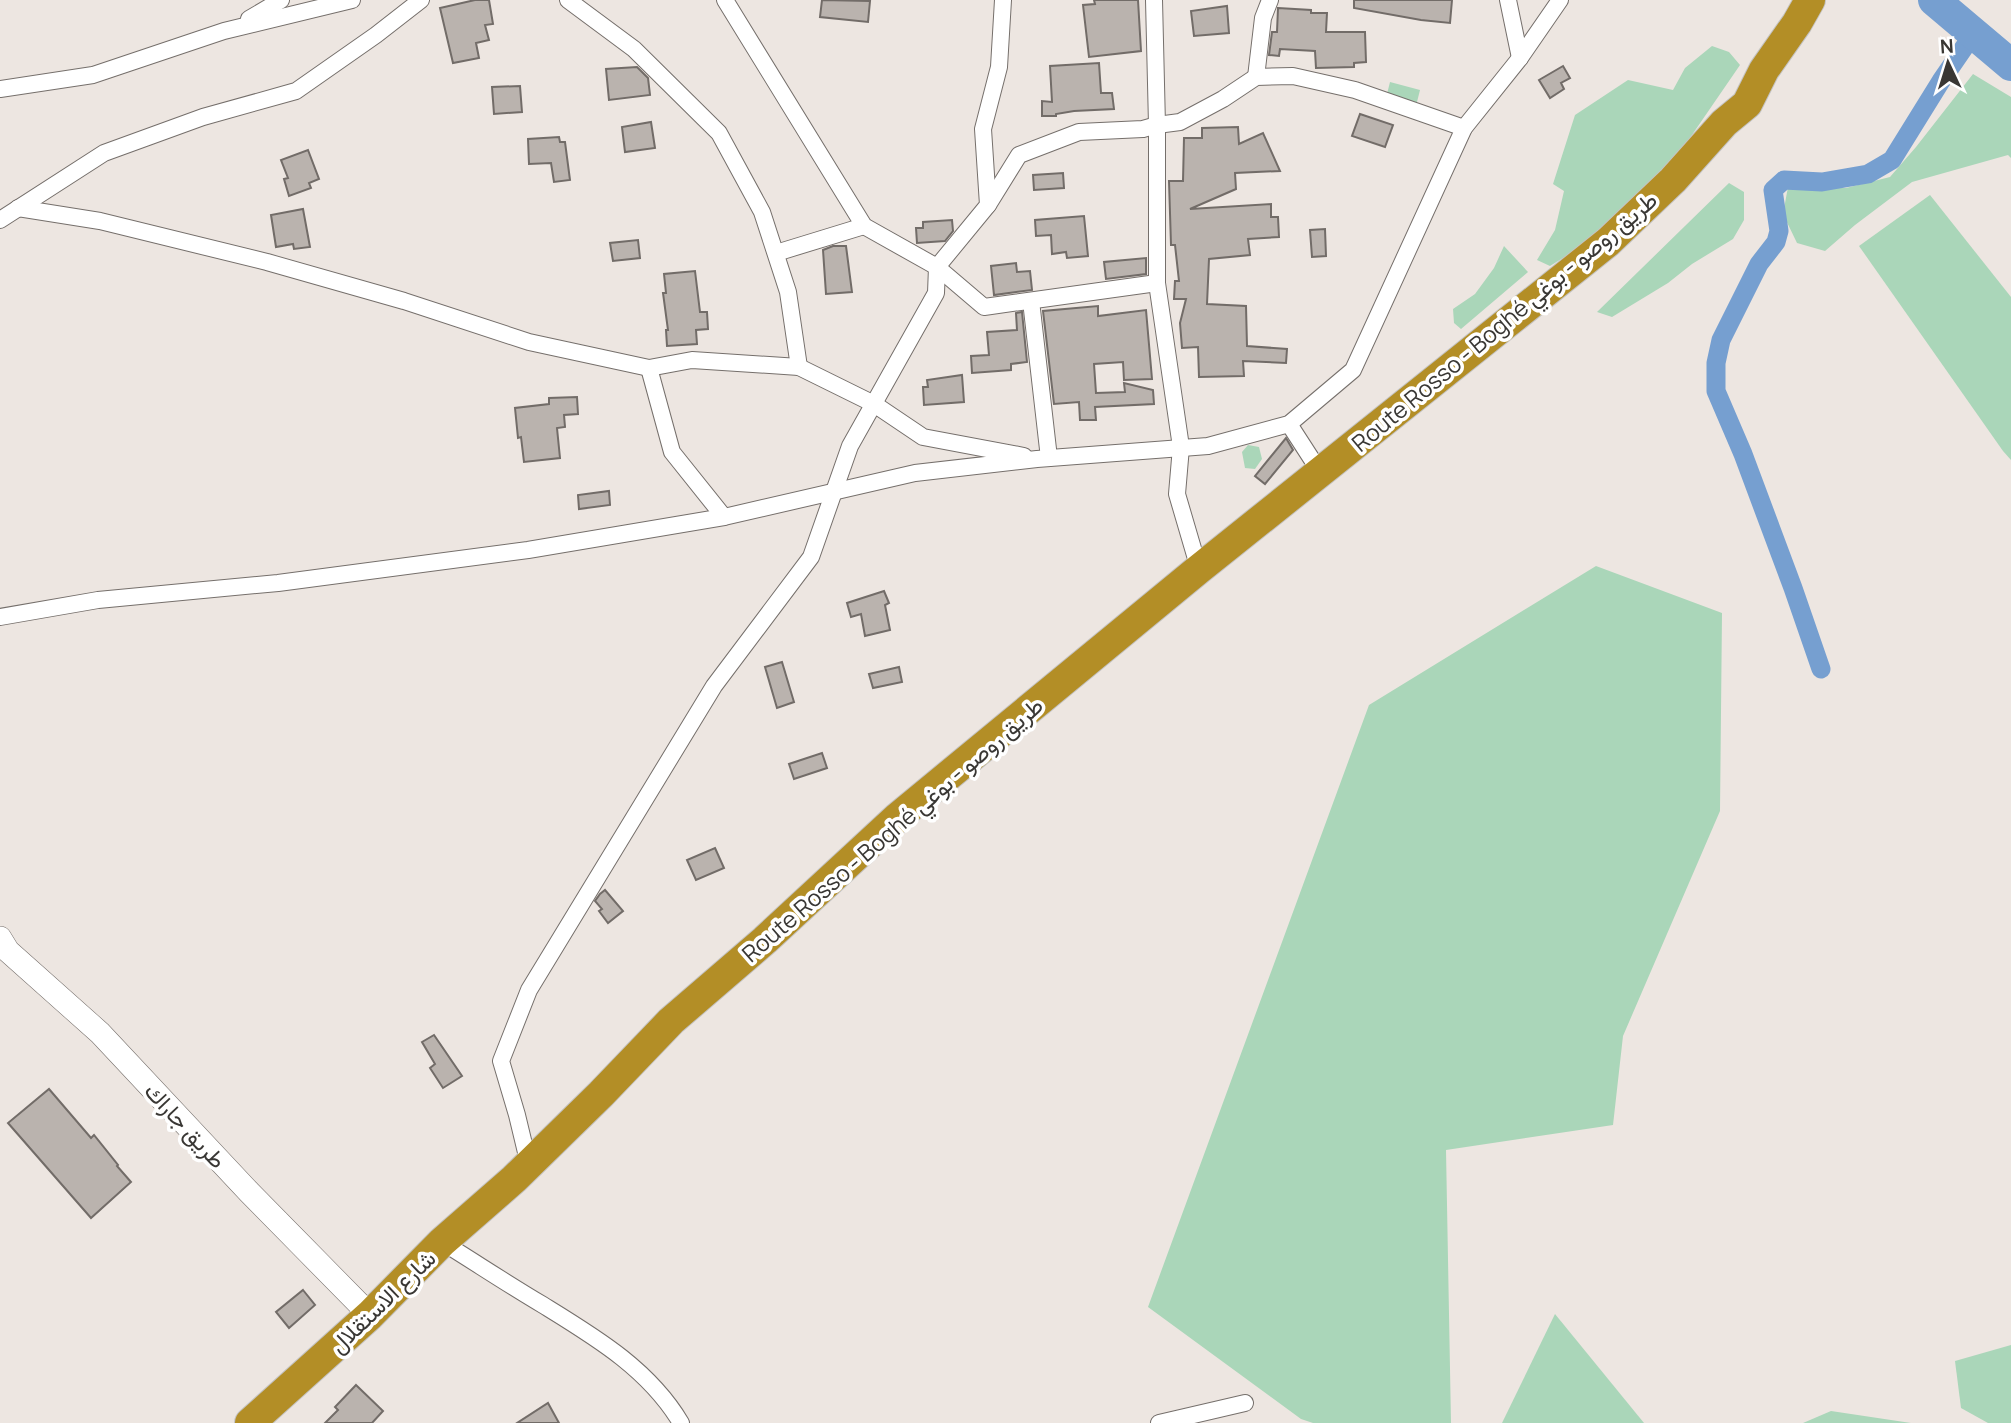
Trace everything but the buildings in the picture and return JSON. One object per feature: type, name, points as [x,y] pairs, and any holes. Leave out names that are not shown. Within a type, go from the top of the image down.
[{"type":"highway","name":"Route Rosso - Boghé طريق روصو - بوغي","points":[[521,1172],[671,1021],[765,940],[898,817],[1199,569],[1608,242],[1664,189],[1724,123],[1747,104],[1764,70],[1803,11]]},
{"type":"highway","name":"شارع الاستقلال","points":[[250,1423],[370,1315],[442,1242],[521,1172]]},
{"type":"street","points":[[231,29],[281,0]]},
{"type":"street","points":[[0,89],[93,75],[231,29],[352,0]]},
{"type":"street","points":[[0,220],[104,153],[203,117],[296,91],[421,0]]},
{"type":"street","points":[[568,0],[634,49],[719,133],[762,212],[776,253],[788,292],[799,368]]},
{"type":"street","points":[[725,0],[864,226],[937,267],[984,306],[1157,283]]},
{"type":"street","points":[[988,205],[983,129],[999,67],[1003,0]]},
{"type":"street","points":[[1154,0],[1157,283],[1181,447],[1177,494],[1199,569]]},
{"type":"street","points":[[1256,77],[1263,18],[1270,0]]},
{"type":"street","points":[[1508,0],[1520,58]]},
{"type":"street","points":[[0,617],[98,600],[278,583],[528,550],[724,517],[915,473],[1043,458],[1208,446],[1289,424],[1353,370],[1464,128],[1520,58],[1560,0]]},
{"type":"street","points":[[521,1172],[517,1115],[501,1061],[529,990],[714,686],[811,557],[850,446],[936,293],[937,267],[988,205],[1019,155],[1080,132],[1143,129],[1180,122],[1223,99],[1256,77],[1293,76],[1355,90],[1464,128]]},
{"type":"street","points":[[18,208],[100,221],[267,262],[404,301],[529,342],[649,368],[692,360],[799,368],[874,404],[923,437],[1043,458]]},
{"type":"street","points":[[776,253],[864,226]]},
{"type":"street","points":[[1031,301],[1043,458]]},
{"type":"street","points":[[649,368],[672,452],[724,517]]},
{"type":"street","points":[[1289,424],[1320,472]]},
{"type":"street","name":"طريق جاراك","points":[[3,948],[100,1033],[248,1191],[370,1315]]},
{"type":"street","points":[[442,1242],[609,1347],[655,1387],[681,1423]]},
{"type":"street","points":[[1159,1423],[1245,1403]]},
{"type":"green space","points":[[1712,46],[1729,52],[1740,65],[1683,148],[1608,230],[1550,266],[1537,260],[1555,230],[1564,191],[1553,184],[1575,115],[1628,80],[1673,90],[1685,68]]},
{"type":"green space","points":[[1973,74],[2011,97],[2011,158],[2008,155],[1912,182],[1825,251],[1797,243],[1783,214],[1788,187],[1846,188],[1890,177]]},
{"type":"green space","points":[[1390,82],[1420,90],[1416,106],[1386,98]]},
{"type":"green space","points":[[1729,183],[1744,192],[1744,220],[1733,239],[1612,317],[1597,312]]},
{"type":"green space","points":[[1930,195],[2011,297],[2011,460],[1859,246]]},
{"type":"green space","points":[[1504,246],[1528,272],[1461,329],[1454,323],[1453,309],[1475,294],[1494,268]]},
{"type":"green space","points":[[1248,445],[1259,447],[1262,459],[1255,469],[1245,468],[1242,452]]},
{"type":"green space","points":[[1596,566],[1722,613],[1720,811],[1623,1036],[1613,1125],[1446,1150],[1451,1423],[1313,1423],[1301,1419],[1148,1307],[1369,705]]},
{"type":"green space","points":[[1555,1314],[1644,1423],[1502,1423]]},
{"type":"green space","points":[[2011,1345],[2011,1423],[1988,1423],[1961,1408],[1955,1361]]},
{"type":"green space","points":[[1831,1411],[1911,1423],[1803,1423]]},
{"type":"waterway","points":[[1934,0],[2011,65]]},
{"type":"waterway","points":[[1821,669],[1743,454],[1716,391],[1716,363],[1721,340],[1759,264],[1776,242],[1779,231],[1773,190],[1784,180],[1822,182],[1868,174],[1892,160],[1974,33]]}]
